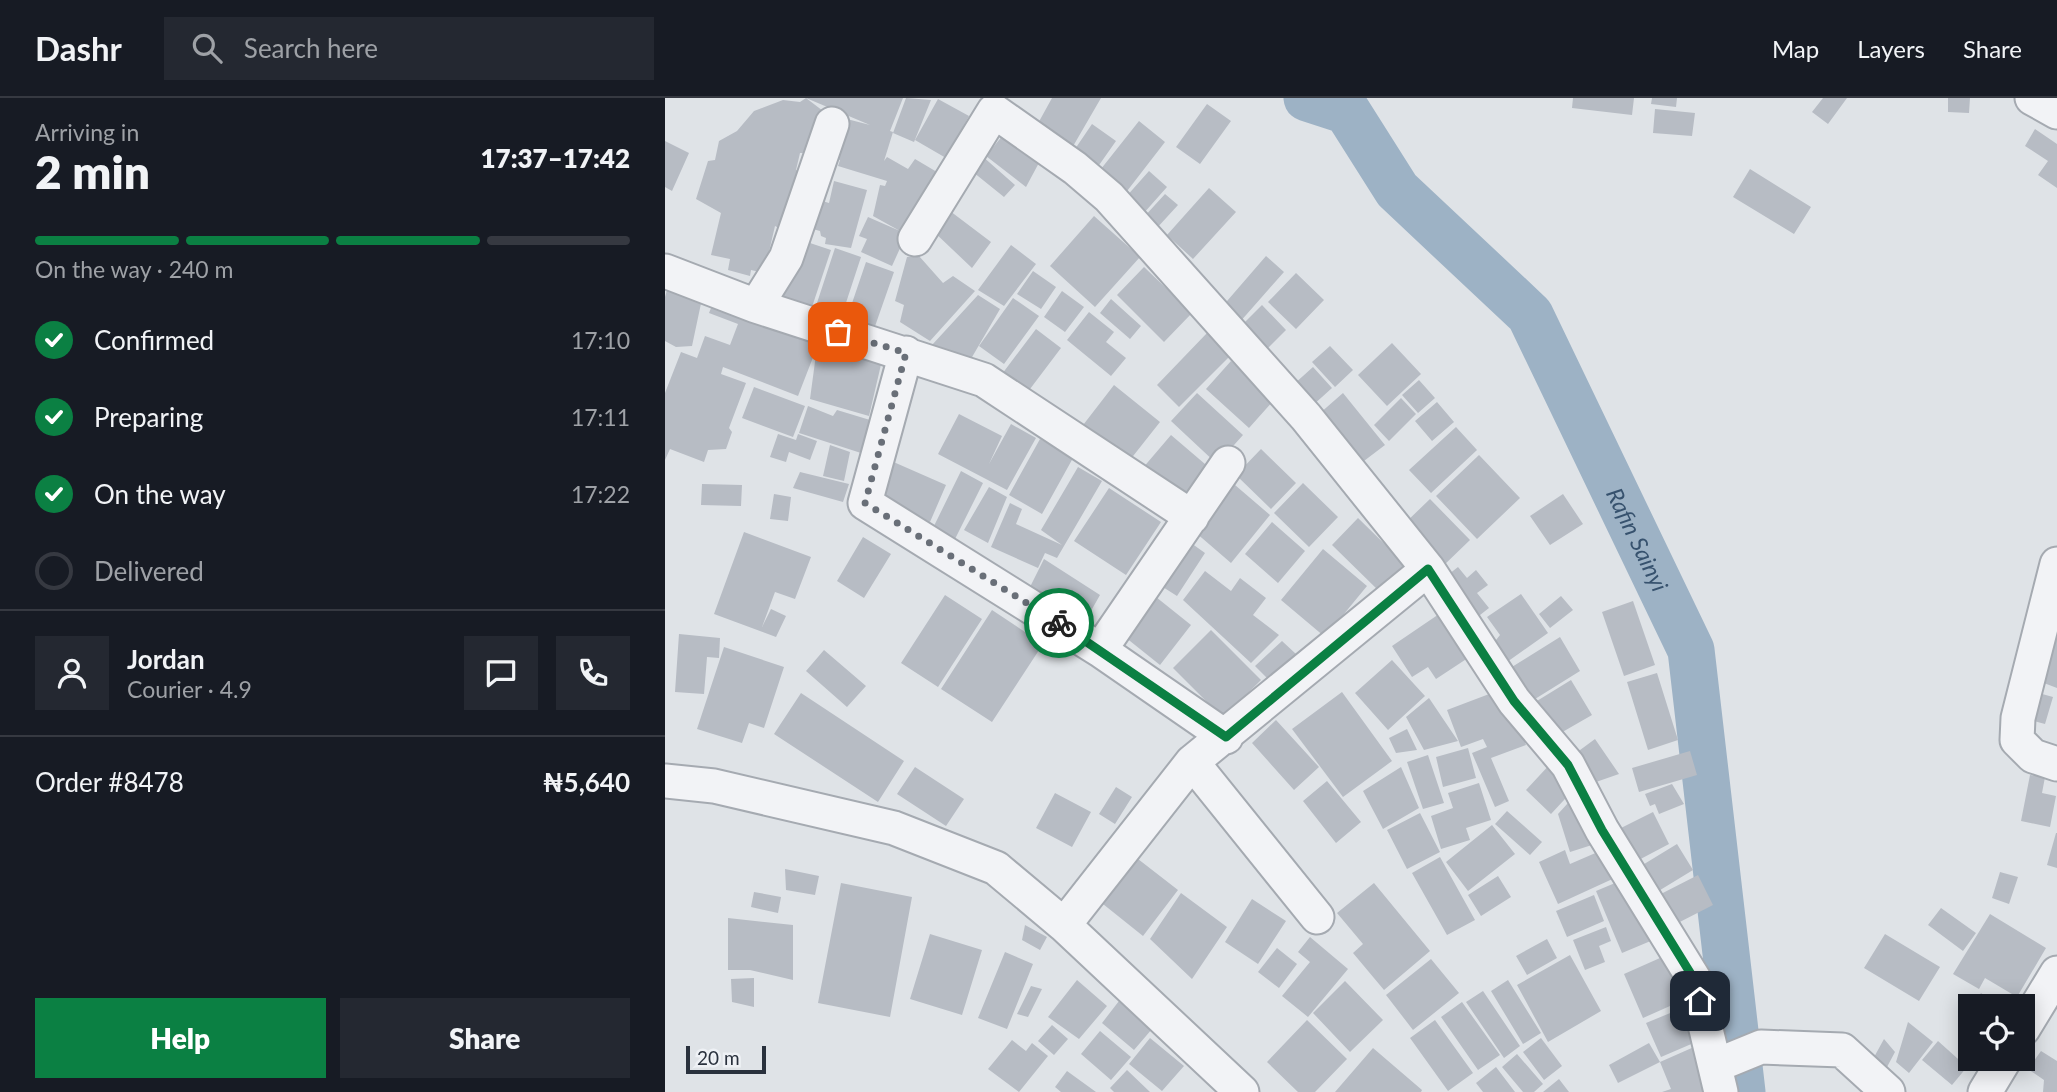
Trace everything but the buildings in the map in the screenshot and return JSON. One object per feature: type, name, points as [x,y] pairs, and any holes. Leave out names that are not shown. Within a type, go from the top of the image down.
[{"type":"street","points":[[2032,98],[2057,111]]},
{"type":"street","points":[[915,239],[994,111],[1075,168],[1109,197],[1306,417],[1428,569],[1514,701],[1568,765],[1602,830],[1694,979],[1719,1078],[1761,1047],[1842,1050],[1888,1092]]},
{"type":"street","points":[[756,306],[786,258],[832,124]]},
{"type":"street","points":[[665,271],[756,306],[984,380],[1192,517]]},
{"type":"street","points":[[906,353],[865,503],[1101,650],[1226,737]]},
{"type":"street","points":[[1101,650],[1228,463]]},
{"type":"street","points":[[2057,564],[2051,614],[2018,718],[2017,740],[2033,756],[2057,764]]},
{"type":"street","points":[[1064,925],[1192,762],[1226,737],[1428,569]]},
{"type":"street","points":[[1192,762],[1317,917]]},
{"type":"street","points":[[665,781],[714,786],[894,828],[996,868],[1064,925],[1242,1092]]},
{"type":"street","points":[[2035,1009],[2057,973]]},
{"type":"street","points":[[1985,1092],[1998,1071]]},
{"type":"waterway","name":"Rafin Sainyi","points":[[1307,98],[1347,111],[1397,190],[1530,315],[1691,650],[1742,1092]]},
{"type":"way so far","points":[[838,332],[906,353],[865,503],[1059,623]]},
{"type":"route","points":[[1059,623],[1226,737],[1428,569],[1514,701],[1568,765],[1602,830],[1633,875],[1669,941],[1694,979],[1700,1001]]}]
